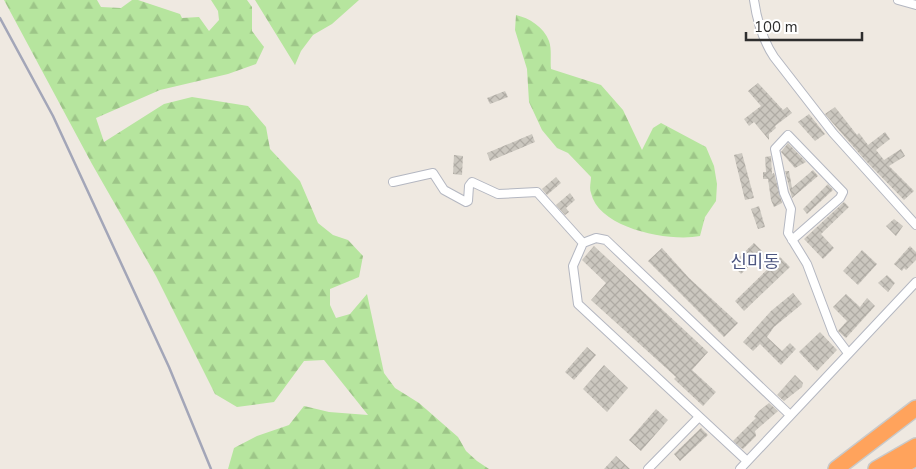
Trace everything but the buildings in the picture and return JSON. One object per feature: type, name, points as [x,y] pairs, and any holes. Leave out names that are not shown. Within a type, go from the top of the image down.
[{"type":"highway","points":[[836,469],[916,408]]},
{"type":"highway","points":[[876,469],[916,446]]},
{"type":"highway","points":[[897,469],[916,458]]},
{"type":"street","points":[[754,0],[757,22],[765,44],[774,57],[833,134],[916,225]]},
{"type":"street","points":[[898,0],[916,5]]},
{"type":"street","points":[[792,240],[840,198],[843,192],[788,134],[778,142],[775,149],[784,193],[790,209],[788,229],[792,240],[807,264],[832,333],[848,353]]},
{"type":"street","points":[[393,182],[432,173],[444,190],[466,202],[468,200],[469,186],[472,182],[498,194],[537,192],[583,243]]},
{"type":"street","points":[[747,461],[578,304],[575,295],[573,266],[583,243],[596,238],[606,240],[789,414]]},
{"type":"street","points":[[740,469],[789,414],[916,282]]},
{"type":"street","points":[[648,469],[699,417]]},
{"type":"green space","points":[[4,0],[97,0],[101,7],[121,8],[132,0],[138,0],[180,14],[182,18],[199,17],[209,31],[219,20],[218,11],[211,0],[247,0],[252,7],[252,31],[264,47],[256,64],[228,74],[160,90],[96,118],[104,142],[164,104],[192,97],[248,106],[266,127],[270,149],[300,181],[318,223],[333,235],[348,240],[363,256],[359,277],[330,289],[330,305],[336,318],[350,314],[367,294],[384,373],[395,388],[419,403],[458,437],[466,451],[489,469],[228,469],[234,448],[257,436],[289,425],[304,406],[329,412],[368,415],[324,360],[304,361],[274,402],[237,407],[215,394],[156,276],[92,164]]},
{"type":"green space","points":[[255,0],[359,0],[332,24],[313,35],[301,51],[295,65]]},
{"type":"green space","points":[[516,15],[526,18],[544,31],[549,41],[551,69],[601,85],[623,110],[642,150],[653,128],[661,123],[706,147],[714,166],[717,184],[716,201],[705,217],[700,236],[671,237],[637,230],[607,216],[597,205],[590,191],[591,177],[568,153],[557,148],[542,130],[529,102],[527,69],[515,30]]},
{"type":"railway","points":[[0,18],[53,116],[169,367],[211,469]]},
{"type":"district","name":"신미동","points":[[755,262]]}]
